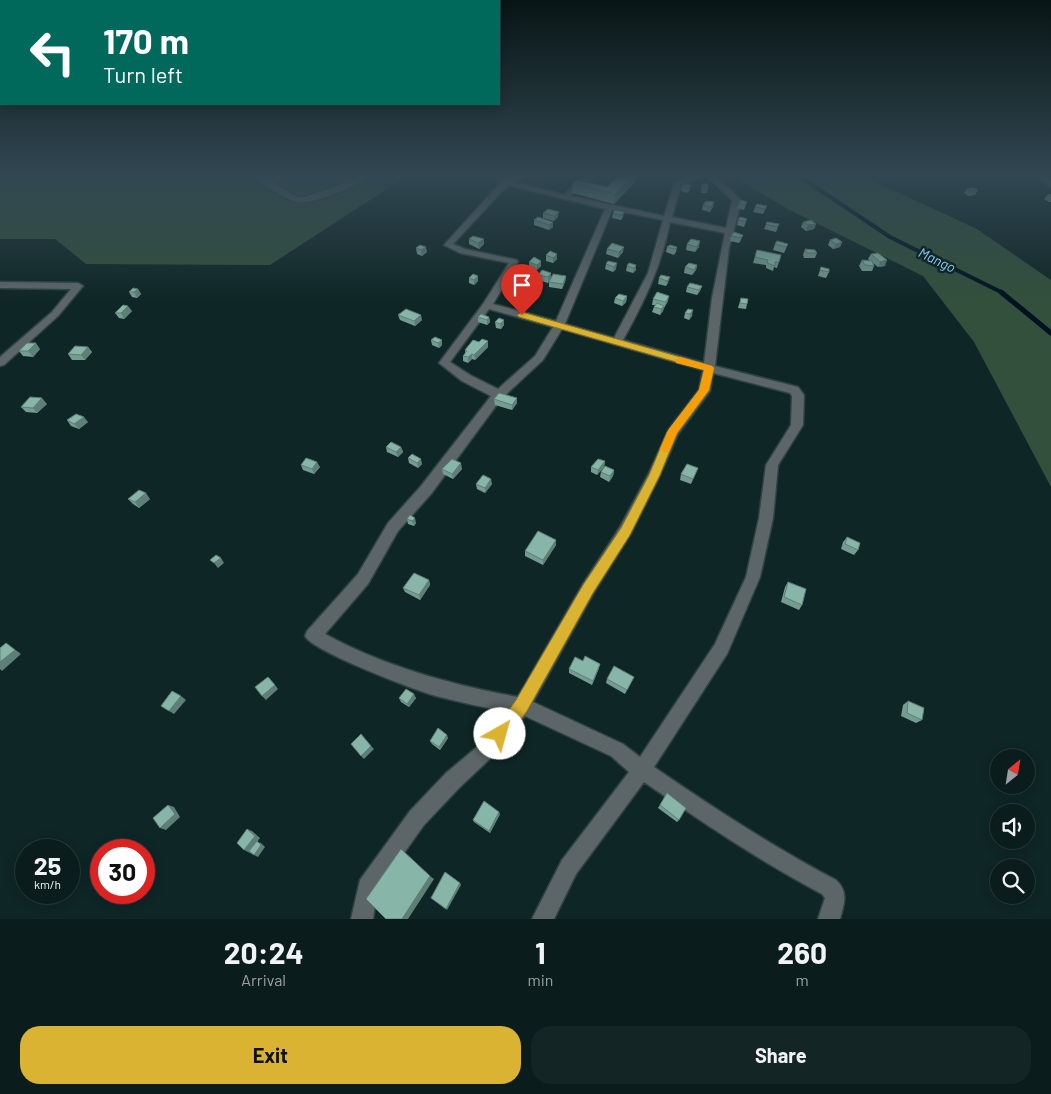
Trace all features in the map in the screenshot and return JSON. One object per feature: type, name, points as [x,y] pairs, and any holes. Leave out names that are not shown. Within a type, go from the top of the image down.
[{"type":"street","points":[[472,217],[448,245],[463,251],[514,262],[487,305],[444,365],[494,391],[497,396]]},
{"type":"street","points":[[605,217],[596,235],[559,326],[539,358],[497,396],[426,490],[393,527],[363,579],[313,636],[338,650],[434,687],[494,702],[522,706],[617,750],[642,770],[721,824],[789,866],[829,887],[834,892],[835,898],[829,919]]},
{"type":"street","points":[[660,217],[729,231]]},
{"type":"street","points":[[362,919],[367,887],[417,818],[453,780],[489,748],[522,706],[588,589],[626,531],[673,432],[704,390],[709,368],[717,298],[732,217]]},
{"type":"street","points":[[616,343],[650,279],[663,238],[666,218]]},
{"type":"street","points":[[0,284],[78,286],[55,314],[0,363]]},
{"type":"street","points":[[487,305],[616,343],[794,390],[798,395],[797,424],[772,465],[766,518],[753,577],[722,649],[642,770],[569,867],[543,919]]},
{"type":"green space","points":[[0,217],[344,217],[270,265],[86,264],[55,239],[0,239]]},
{"type":"green space","points":[[804,217],[951,217],[977,229],[1051,280],[1051,487],[974,342],[923,276]]},
{"type":"building","points":[[538,217],[553,222],[550,225],[534,220]]},
{"type":"building","points":[[740,217],[747,219],[745,221],[738,220]]},
{"type":"building","points":[[811,220],[816,224],[808,225],[803,222]]},
{"type":"building","points":[[767,222],[779,224],[777,227],[766,224]]},
{"type":"building","points":[[734,232],[743,235],[741,238],[731,236]]},
{"type":"building","points":[[473,236],[484,239],[478,243],[469,239]]},
{"type":"building","points":[[836,238],[842,242],[836,244],[830,240]]},
{"type":"building","points":[[691,239],[700,241],[697,247],[687,244]]},
{"type":"building","points":[[777,241],[788,244],[786,247],[775,244]]},
{"type":"building","points":[[612,243],[624,247],[619,252],[607,249]]},
{"type":"building","points":[[420,245],[426,247],[421,250],[416,248]]},
{"type":"building","points":[[670,245],[677,247],[675,249],[667,247]]},
{"type":"building","points":[[805,249],[815,250],[817,253],[807,253]]},
{"type":"building","points":[[757,250],[781,255],[779,262],[775,262],[775,266],[767,263],[768,260],[755,257]]},
{"type":"building","points":[[550,251],[557,254],[553,258],[546,255]]},
{"type":"building","points":[[878,253],[887,260],[880,262],[871,254]]},
{"type":"building","points":[[534,257],[541,261],[537,265],[529,262]]},
{"type":"building","points":[[862,260],[872,261],[874,266],[865,265]]},
{"type":"building","points":[[608,261],[617,263],[614,267],[606,264]]},
{"type":"building","points":[[629,263],[636,265],[634,268],[627,266]]},
{"type":"building","points":[[689,263],[697,265],[694,270],[685,267]]},
{"type":"building","points":[[821,267],[829,269],[829,272],[820,270]]},
{"type":"building","points":[[542,270],[551,273],[548,277],[538,275]]},
{"type":"building","points":[[473,274],[478,276],[474,280],[469,278]]},
{"type":"building","points":[[553,274],[566,276],[563,284],[549,282]]},
{"type":"building","points":[[661,275],[670,277],[667,281],[659,278]]},
{"type":"building","points":[[518,282],[524,284],[520,289],[513,287]]},
{"type":"building","points":[[690,283],[702,286],[699,290],[687,287]]},
{"type":"building","points":[[133,288],[138,289],[134,292],[129,292]]},
{"type":"building","points":[[657,292],[669,296],[666,302],[653,299]]},
{"type":"building","points":[[619,294],[627,296],[623,301],[615,298]]},
{"type":"building","points":[[741,298],[748,299],[747,304],[740,303]]},
{"type":"building","points":[[657,303],[664,306],[661,309],[654,307]]},
{"type":"building","points":[[123,305],[128,306],[121,313],[115,313]]},
{"type":"building","points":[[406,309],[421,315],[414,321],[398,315]]},
{"type":"building","points":[[688,309],[693,310],[690,314],[685,313]]},
{"type":"building","points":[[481,314],[489,317],[487,320],[478,317]]},
{"type":"building","points":[[499,318],[504,320],[500,324],[495,322]]},
{"type":"building","points":[[435,337],[442,340],[438,343],[431,340]]},
{"type":"building","points":[[482,339],[488,341],[474,355],[463,356],[473,340],[479,342]]},
{"type":"building","points":[[27,343],[36,343],[28,351],[19,351]]},
{"type":"building","points":[[75,346],[88,347],[81,355],[68,354]]},
{"type":"building","points":[[499,393],[517,398],[512,405],[494,399]]},
{"type":"building","points":[[30,397],[42,398],[33,408],[21,407]]},
{"type":"building","points":[[76,414],[84,417],[74,424],[67,420]]},
{"type":"building","points":[[391,442],[401,447],[396,452],[386,447]]},
{"type":"building","points":[[412,454],[421,459],[417,463],[408,458]]},
{"type":"building","points":[[306,458],[317,462],[312,469],[301,465]]},
{"type":"building","points":[[452,459],[461,463],[452,474],[442,469]]},
{"type":"building","points":[[598,459],[605,461],[598,470],[591,467]]},
{"type":"building","points":[[687,464],[698,468],[693,479],[681,474]]},
{"type":"building","points":[[605,466],[614,470],[610,476],[601,472]]},
{"type":"building","points":[[483,475],[491,479],[485,488],[476,484]]},
{"type":"building","points":[[139,490],[146,493],[135,502],[128,499]]},
{"type":"building","points":[[410,515],[415,518],[412,521],[407,519]]},
{"type":"building","points":[[538,531],[556,540],[543,560],[525,551]]},
{"type":"building","points":[[847,537],[860,543],[858,550],[845,544]]},
{"type":"building","points":[[216,555],[221,558],[214,563],[210,560]]},
{"type":"building","points":[[414,573],[429,580],[419,595],[403,588]]},
{"type":"building","points":[[788,582],[806,589],[802,605],[784,597]]},
{"type":"building","points":[[6,643],[15,650],[0,662],[0,648]]},
{"type":"building","points":[[585,656],[600,664],[593,681],[569,669],[575,657],[583,661]]},
{"type":"building","points":[[614,666],[634,677],[627,690],[607,679]]},
{"type":"building","points":[[268,677],[275,685],[262,696],[255,687]]},
{"type":"building","points":[[406,689],[414,694],[407,704],[399,698]]},
{"type":"building","points":[[172,691],[181,696],[169,711],[161,706]]},
{"type":"building","points":[[908,701],[924,708],[922,720],[907,713]]},
{"type":"building","points":[[438,728],[447,735],[439,747],[430,741]]},
{"type":"building","points":[[361,734],[371,746],[361,756],[351,744]]},
{"type":"building","points":[[667,793],[686,808],[679,820],[660,805]]},
{"type":"building","points":[[484,801],[499,812],[489,831],[473,820]]},
{"type":"building","points":[[168,805],[175,814],[160,828],[153,818]]},
{"type":"building","points":[[247,829],[255,836],[244,850],[237,843]]},
{"type":"building","points":[[257,841],[261,845],[254,855],[249,851]]},
{"type":"building","points":[[401,849],[430,876],[402,919],[386,919],[366,899]]},
{"type":"building","points":[[445,872],[460,883],[446,909],[431,898]]},
{"type":"waterway","name":"Mango","points":[[860,217],[890,237],[1001,292]]},
{"type":"waterway","name":"Mango","points":[[1001,292],[1051,333]]},
{"type":"slow traffic","points":[[665,449],[673,432],[704,390],[709,368],[680,360]]},
{"type":"route","points":[[500,734],[522,706],[588,589],[626,531],[673,432],[704,390],[709,368],[522,315]]}]
